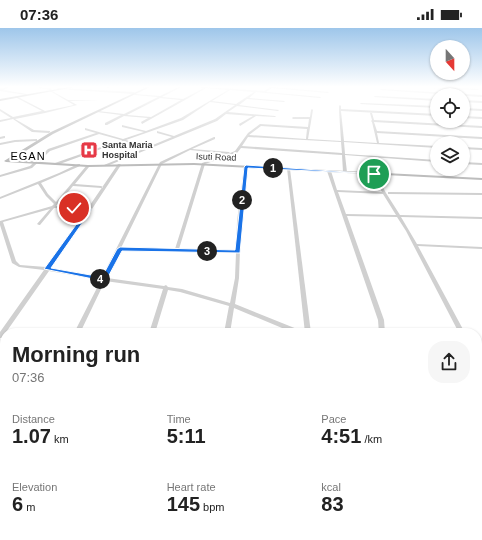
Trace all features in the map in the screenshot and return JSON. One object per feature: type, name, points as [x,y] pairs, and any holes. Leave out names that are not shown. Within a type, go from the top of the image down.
[{"type":"street","points":[[0,110],[33,130],[49,132]]},
{"type":"street","points":[[41,110],[45,112]]},
{"type":"street","points":[[0,121],[54,110]]},
{"type":"street","points":[[6,160],[49,132],[99,110]]},
{"type":"street","points":[[6,160],[47,136],[102,110]]},
{"type":"street","points":[[106,124],[135,110]]},
{"type":"street","points":[[142,123],[166,110]]},
{"type":"street","points":[[56,164],[182,119],[198,110]]},
{"type":"street","points":[[106,165],[216,120],[230,110]]},
{"type":"street","points":[[307,139],[312,110]]},
{"type":"street","points":[[345,172],[340,110],[430,116]]},
{"type":"street","points":[[98,112],[151,118]]},
{"type":"street","points":[[226,113],[275,117]]},
{"type":"street","points":[[371,113],[378,144]]},
{"type":"street","points":[[240,125],[255,116]]},
{"type":"street","points":[[470,117],[482,118]]},
{"type":"street","points":[[293,118],[310,118]]},
{"type":"street","points":[[372,121],[482,127]]},
{"type":"street","points":[[424,125],[430,134]]},
{"type":"street","points":[[123,126],[146,132]]},
{"type":"street","points":[[177,250],[202,165],[207,161],[232,154],[241,148],[248,136],[260,126],[308,128]]},
{"type":"street","points":[[86,129],[147,147]]},
{"type":"street","points":[[158,132],[174,137]]},
{"type":"street","points":[[376,132],[482,138]]},
{"type":"street","points":[[0,176],[27,169],[36,163],[49,150],[98,133]]},
{"type":"street","points":[[248,136],[430,147]]},
{"type":"street","points":[[0,138],[4,137]]},
{"type":"street","points":[[79,328],[103,279],[120,249],[161,163],[214,138]]},
{"type":"street","points":[[0,144],[15,141],[36,140]]},
{"type":"street","points":[[241,148],[430,161]]},
{"type":"street","points":[[470,148],[482,149]]},
{"type":"street","points":[[191,150],[232,154]]},
{"type":"street","name":"Isuti Road","points":[[6,160],[88,166],[161,163],[482,179]]},
{"type":"street","points":[[470,163],[482,164]]},
{"type":"street","points":[[0,198],[25,186],[39,183],[80,165]]},
{"type":"street","points":[[6,328],[90,209],[119,165]]},
{"type":"street","points":[[39,224],[53,205],[73,185],[88,166]]},
{"type":"street","points":[[228,328],[237,278],[246,167]]},
{"type":"street","points":[[288,169],[307,328]]},
{"type":"street","points":[[329,171],[381,320],[382,328]]},
{"type":"street","points":[[374,174],[415,244],[459,328]]},
{"type":"street","points":[[39,183],[53,205]]},
{"type":"street","points":[[73,185],[101,187]]},
{"type":"street","points":[[337,191],[482,194]]},
{"type":"street","points":[[90,209],[53,205],[0,222],[16,264],[26,268],[47,269],[103,279],[166,287],[231,305],[288,328]]},
{"type":"street","points":[[345,215],[482,218]]},
{"type":"street","points":[[415,244],[480,248],[482,254]]},
{"type":"street","points":[[120,249],[238,252]]},
{"type":"street","points":[[154,328],[166,287]]},
{"type":"place","name":"Santa Maria Hospital","points":[[89,150]]},
{"type":"district","name":"EGAN","points":[[28,156]]},
{"type":"route","points":[[74,208],[90,209],[47,269],[103,279],[120,249],[238,252],[246,167],[374,174]]}]
